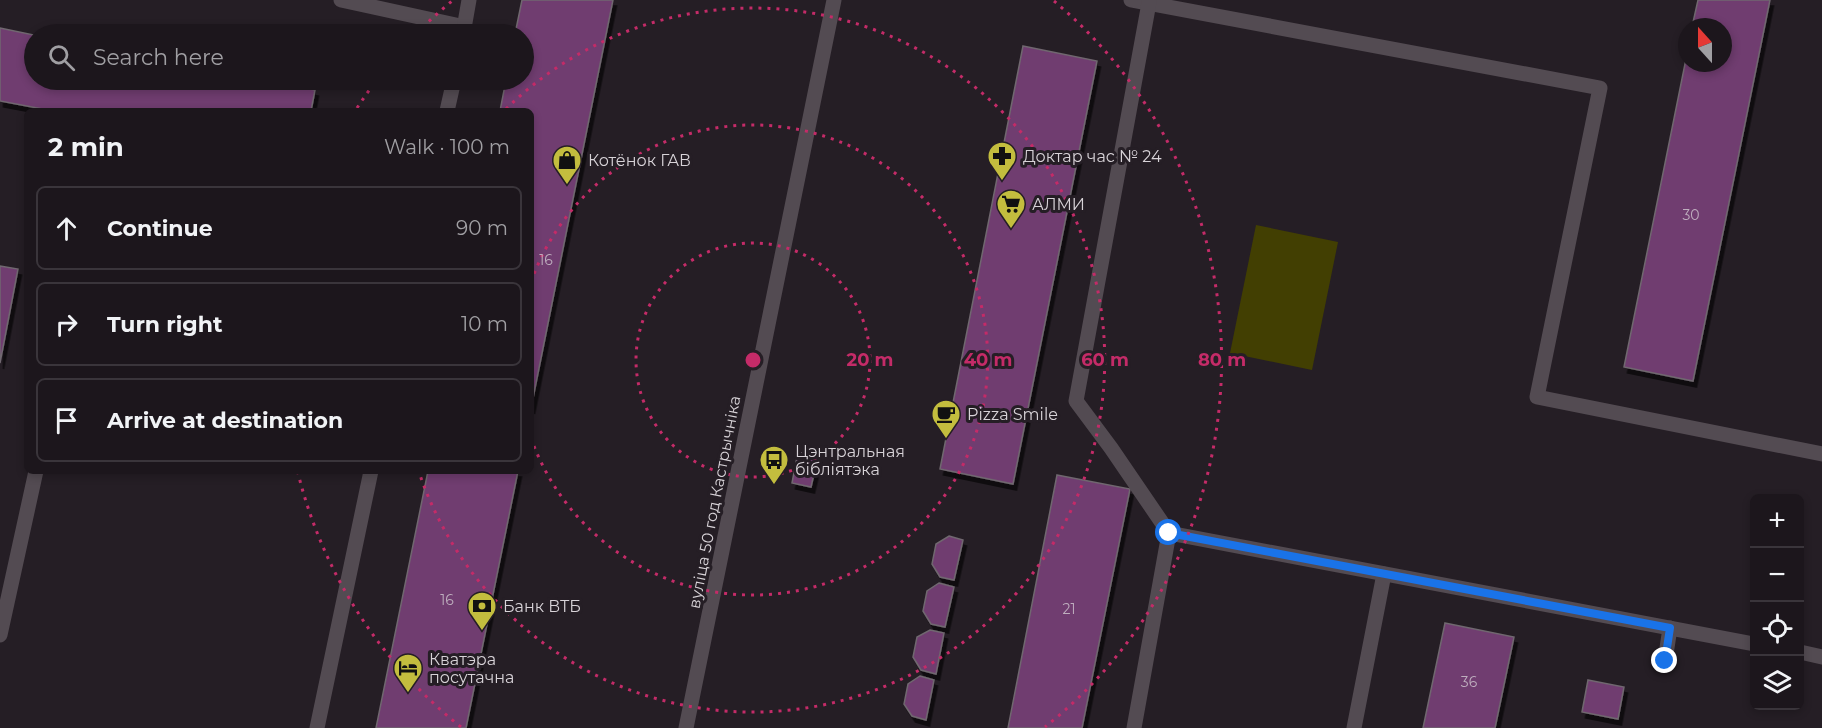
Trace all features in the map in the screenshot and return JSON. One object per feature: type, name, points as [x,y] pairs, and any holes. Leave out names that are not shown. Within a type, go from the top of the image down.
[{"type":"street","points":[[341,0],[436,24]]},
{"type":"street","points":[[465,24],[469,0]]},
{"type":"street","name":"вуліца 50 год Кастрычніка","points":[[686,728],[834,0]]},
{"type":"street","points":[[1131,0],[1600,88],[1537,397],[1822,454]]},
{"type":"street","points":[[1134,728],[1169,533],[1076,401],[1149,3]]},
{"type":"street","points":[[448,108],[452,90]]},
{"type":"street","points":[[0,635],[35,474]]},
{"type":"street","points":[[317,728],[370,474]]},
{"type":"street","points":[[1169,533],[1750,643]]},
{"type":"street","points":[[1354,728],[1384,574]]},
{"type":"street","points":[[1665,661],[1670,628]]},
{"type":"street","points":[[1804,653],[1822,657]]},
{"type":"shaded area","points":[[1256,225],[1338,242],[1312,370],[1230,353]]},
{"type":"building","points":[[522,0],[613,0],[534,393],[534,108],[501,108],[504,90],[534,90],[534,24],[517,24]]},
{"type":"building","points":[[1698,0],[1770,0],[1693,381],[1624,367],[1683,72],[1732,72],[1732,18],[1694,18]]},
{"type":"building","points":[[0,28],[24,33],[24,90],[315,90],[312,108],[37,108],[0,101]]},
{"type":"building","points":[[1023,46],[1097,61],[1013,484],[940,469]]},
{"type":"building","points":[[0,266],[18,269],[0,363]]},
{"type":"building","points":[[798,452],[818,457],[811,487],[792,483]]},
{"type":"building","points":[[427,474],[517,474],[466,728],[376,728]]},
{"type":"building","points":[[1057,475],[1130,489],[1082,728],[1008,728]]},
{"type":"building","points":[[949,536],[963,540],[954,580],[940,577],[932,564],[936,544]]},
{"type":"building","points":[[939,583],[954,587],[945,627],[931,624],[923,611],[927,591]]},
{"type":"building","points":[[1445,623],[1514,637],[1495,728],[1423,728]]},
{"type":"building","points":[[930,630],[944,633],[936,674],[921,670],[913,657],[917,637]]},
{"type":"building","points":[[920,676],[934,680],[926,720],[912,716],[904,704],[908,684]]},
{"type":"building","points":[[1588,680],[1624,687],[1618,719],[1582,712]]},
{"type":"place","name":"Доктар час № 24","points":[[1002,182]]},
{"type":"place","name":"Котёнок ГАВ","points":[[567,186]]},
{"type":"place","name":"АЛМИ","points":[[1011,230]]},
{"type":"place","name":"Pizza Smile","points":[[946,440]]},
{"type":"place","name":"Цэнтральная бібліятэка","points":[[774,486]]},
{"type":"place","name":"Банк ВТБ","points":[[482,632]]},
{"type":"place","name":"Кватэра посутачна","points":[[408,694]]},
{"type":"route","points":[[1169,533],[1670,628],[1665,661]]}]
